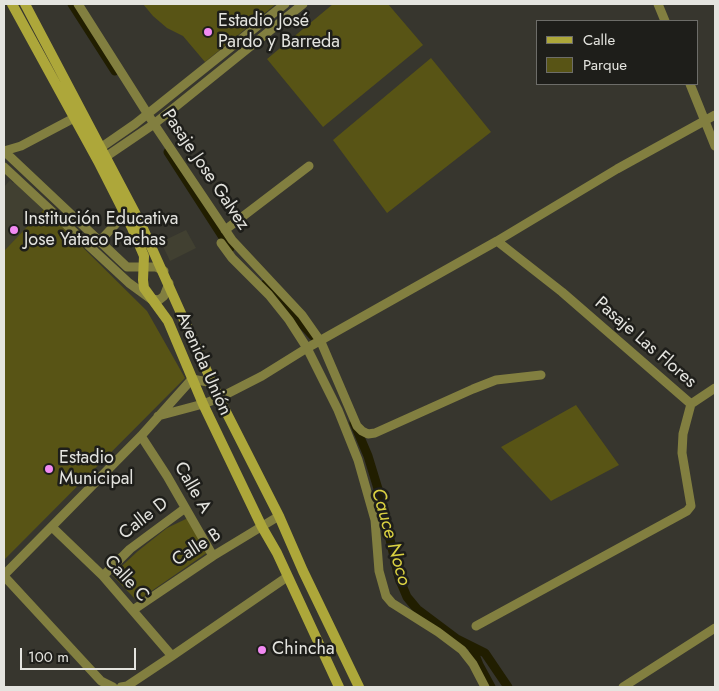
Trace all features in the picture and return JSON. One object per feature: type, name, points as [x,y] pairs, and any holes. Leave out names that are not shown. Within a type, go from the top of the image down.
[{"type":"main road","name":"Avenida Unión","points":[[12,4],[74,118],[100,155],[144,256],[144,288],[168,322],[203,404],[262,527],[277,553],[339,687]]},
{"type":"main road","name":"Avenida Unión","points":[[25,4],[100,155],[164,271],[219,398],[279,516],[302,571],[359,687]]},
{"type":"street","name":"Pasaje Jose Galvez","points":[[78,4],[224,230],[302,315],[320,342],[357,426],[362,431],[368,434],[375,433],[496,380],[541,376]]},
{"type":"street","points":[[100,155],[148,113],[285,4]]},
{"type":"street","points":[[100,155],[154,124],[303,4]]},
{"type":"street","points":[[658,4],[665,20]]},
{"type":"street","points":[[247,36],[254,45]]},
{"type":"street","points":[[690,85],[715,146]]},
{"type":"street","points":[[158,416],[219,398],[262,376],[497,241],[617,169],[715,115]]},
{"type":"street","points":[[4,151],[21,146],[74,118]]},
{"type":"street","points":[[21,146],[14,160],[5,170],[129,283],[151,299],[159,300],[164,296],[169,282]]},
{"type":"street","points":[[4,151],[127,267],[156,267],[164,271]]},
{"type":"street","points":[[224,230],[309,166]]},
{"type":"street","points":[[99,242],[125,214]]},
{"type":"street","name":"Pasaje Las Flores","points":[[476,626],[687,511],[691,506],[682,453],[683,434],[691,404],[562,292],[497,241]]},
{"type":"street","points":[[221,243],[232,258],[269,295],[308,348],[338,410],[358,460],[375,520],[379,571],[386,596],[392,603],[438,632],[462,650],[474,664],[485,687]]},
{"type":"street","points":[[113,687],[101,681],[4,575],[142,436],[192,379],[213,383]]},
{"type":"street","points":[[691,404],[715,388]]},
{"type":"street","name":"Calle A","points":[[142,436],[213,556]]},
{"type":"street","name":"Calle D","points":[[103,576],[130,549],[184,508]]},
{"type":"street","name":"Calle B","points":[[133,610],[213,556],[279,516]]},
{"type":"street","name":"Calle C","points":[[52,527],[103,576],[172,656]]},
{"type":"street","points":[[124,686],[172,656],[287,577]]},
{"type":"street","points":[[624,687],[715,628]]},
{"type":"shaded area","name":"Institución Educativa Jose Yataco Pachas","points":[[10,180],[13,183],[15,181],[44,209],[4,251],[4,187]]},
{"type":"shaded area","points":[[186,230],[196,248],[170,261],[161,242]]},
{"type":"green space","name":"Estadio José Pardo y Barreda","points":[[143,4],[276,4],[205,62],[183,36],[167,28]]},
{"type":"green space","points":[[333,4],[388,4],[423,45],[323,127],[267,59]]},
{"type":"green space","points":[[431,58],[491,132],[387,213],[333,140]]},
{"type":"green space","name":"Estadio Municipal","points":[[44,209],[147,311],[185,378],[4,560],[4,251]]},
{"type":"green space","points":[[576,405],[619,465],[551,501],[501,447]]},
{"type":"green space","points":[[188,518],[208,552],[137,601],[112,575],[167,528]]},
{"type":"waterway","name":"Cauce Noco","points":[[72,4],[115,71]]},
{"type":"waterway","name":"Cauce Noco","points":[[168,152],[230,248]]},
{"type":"waterway","name":"Cauce Noco","points":[[265,284],[313,336]]},
{"type":"waterway","name":"Cauce Noco","points":[[354,423],[368,456],[379,492],[399,578],[407,597],[417,609],[457,639],[485,653],[508,687]]},
{"type":"waterway","points":[[472,647],[491,687]]},
{"type":"place","name":"Estadio José Pardo y Barreda","points":[[208,32]]},
{"type":"place","name":"Institución Educativa Jose Yataco Pachas","points":[[14,230]]},
{"type":"place","name":"Estadio Municipal","points":[[49,469]]},
{"type":"place","name":"Chincha","points":[[262,650]]}]
